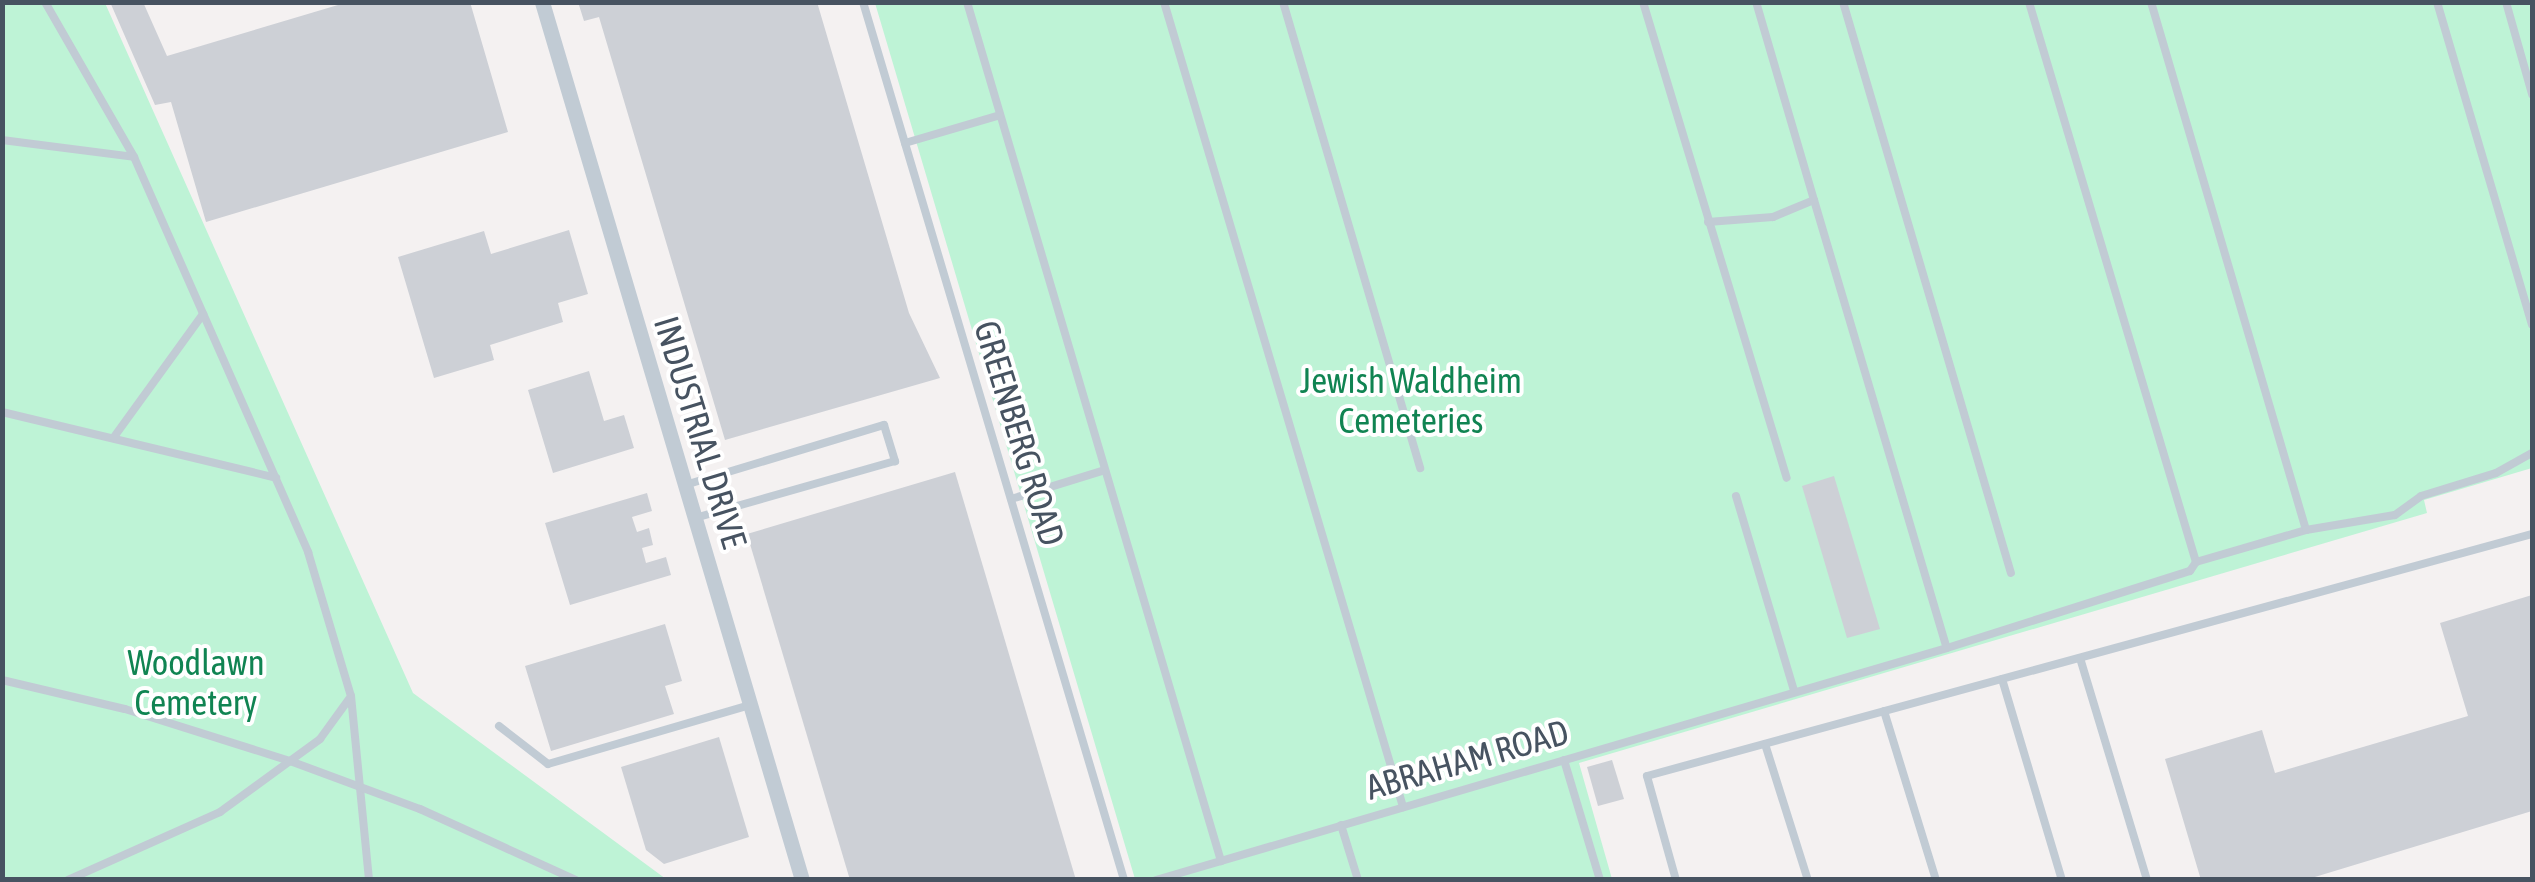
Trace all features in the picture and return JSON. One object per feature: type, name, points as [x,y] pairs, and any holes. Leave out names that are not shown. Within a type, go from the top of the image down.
[{"type":"street","name":"INDUSTRIAL DRIVE","points":[[542,2],[802,880]]},
{"type":"lane","points":[[44,2],[134,157],[327,602],[350,696],[369,880]]},
{"type":"lane","name":"GREENBERG ROAD","points":[[864,2],[1124,880]]},
{"type":"lane","points":[[967,2],[1220,860]]},
{"type":"lane","points":[[1164,2],[1403,807]]},
{"type":"lane","points":[[1283,2],[1420,468]]},
{"type":"lane","points":[[1643,2],[1787,478]]},
{"type":"lane","points":[[1756,2],[1814,200],[1822,209],[1947,648]]},
{"type":"lane","points":[[1843,2],[2012,573]]},
{"type":"lane","points":[[2030,2],[2196,562]]},
{"type":"lane","points":[[2151,2],[2306,530]]},
{"type":"lane","points":[[2438,2],[2532,324]]},
{"type":"lane","points":[[2506,2],[2532,94]]},
{"type":"lane","points":[[905,143],[1000,114]]},
{"type":"lane","points":[[2,140],[134,157]]},
{"type":"lane","points":[[1708,222],[1773,217],[1814,200]]},
{"type":"lane","points":[[114,436],[203,314]]},
{"type":"lane","points":[[2,412],[276,478]]},
{"type":"lane","points":[[685,484],[884,425],[895,461],[695,518]]},
{"type":"lane","name":"ABRAHAM ROAD","points":[[1156,880],[2174,579],[2196,562],[2306,530],[2395,515],[2420,496],[2496,473],[2532,453]]},
{"type":"lane","points":[[1010,499],[1105,470]]},
{"type":"lane","points":[[1736,496],[1794,690]]},
{"type":"lane","points":[[1676,880],[1647,776],[2532,534]]},
{"type":"lane","points":[[2080,658],[2147,880]]},
{"type":"lane","points":[[2002,679],[2062,880]]},
{"type":"lane","points":[[2,680],[125,710],[290,761],[576,880]]},
{"type":"lane","points":[[68,880],[201,824],[335,724],[350,696]]},
{"type":"lane","points":[[498,726],[548,764],[750,705]]},
{"type":"lane","points":[[1884,711],[1936,880]]},
{"type":"lane","points":[[1765,744],[1808,880]]},
{"type":"lane","points":[[1564,760],[1600,880]]},
{"type":"lane","points":[[1341,825],[1358,880]]},
{"type":"green space","name":"Woodlawn Cemetery","points":[[2,3],[105,3],[413,693],[666,879],[3,879]]},
{"type":"green space","name":"Jewish Waldheim Cemeteries","points":[[875,3],[2532,3],[2532,468],[2424,500],[2427,513],[1579,763],[1612,879],[1135,879]]},
{"type":"building","points":[[110,2],[143,2],[167,56],[348,2],[470,2],[508,132],[206,222],[171,102],[155,105]]},
{"type":"building","points":[[578,2],[817,2],[909,313],[940,378],[725,440],[599,17],[584,21]]},
{"type":"building","points":[[569,230],[588,294],[558,303],[563,322],[490,345],[494,360],[434,378],[398,257],[484,231],[491,254]]},
{"type":"building","points":[[589,371],[604,421],[624,415],[634,448],[553,473],[528,390]]},
{"type":"building","points":[[955,472],[1076,880],[850,880],[747,534]]},
{"type":"building","points":[[1834,476],[1880,629],[1847,638],[1802,486]]},
{"type":"building","points":[[647,493],[652,511],[632,517],[637,532],[649,528],[653,545],[642,548],[646,563],[666,557],[671,575],[570,605],[545,523]]},
{"type":"building","points":[[2532,595],[2532,811],[2305,880],[2201,880],[2165,759],[2262,730],[2275,773],[2468,716],[2440,623]]},
{"type":"building","points":[[665,624],[682,681],[665,686],[674,714],[551,751],[525,666]]},
{"type":"building","points":[[719,737],[749,837],[664,864],[646,850],[621,767]]},
{"type":"building","points":[[1612,760],[1624,799],[1598,806],[1587,767]]}]
